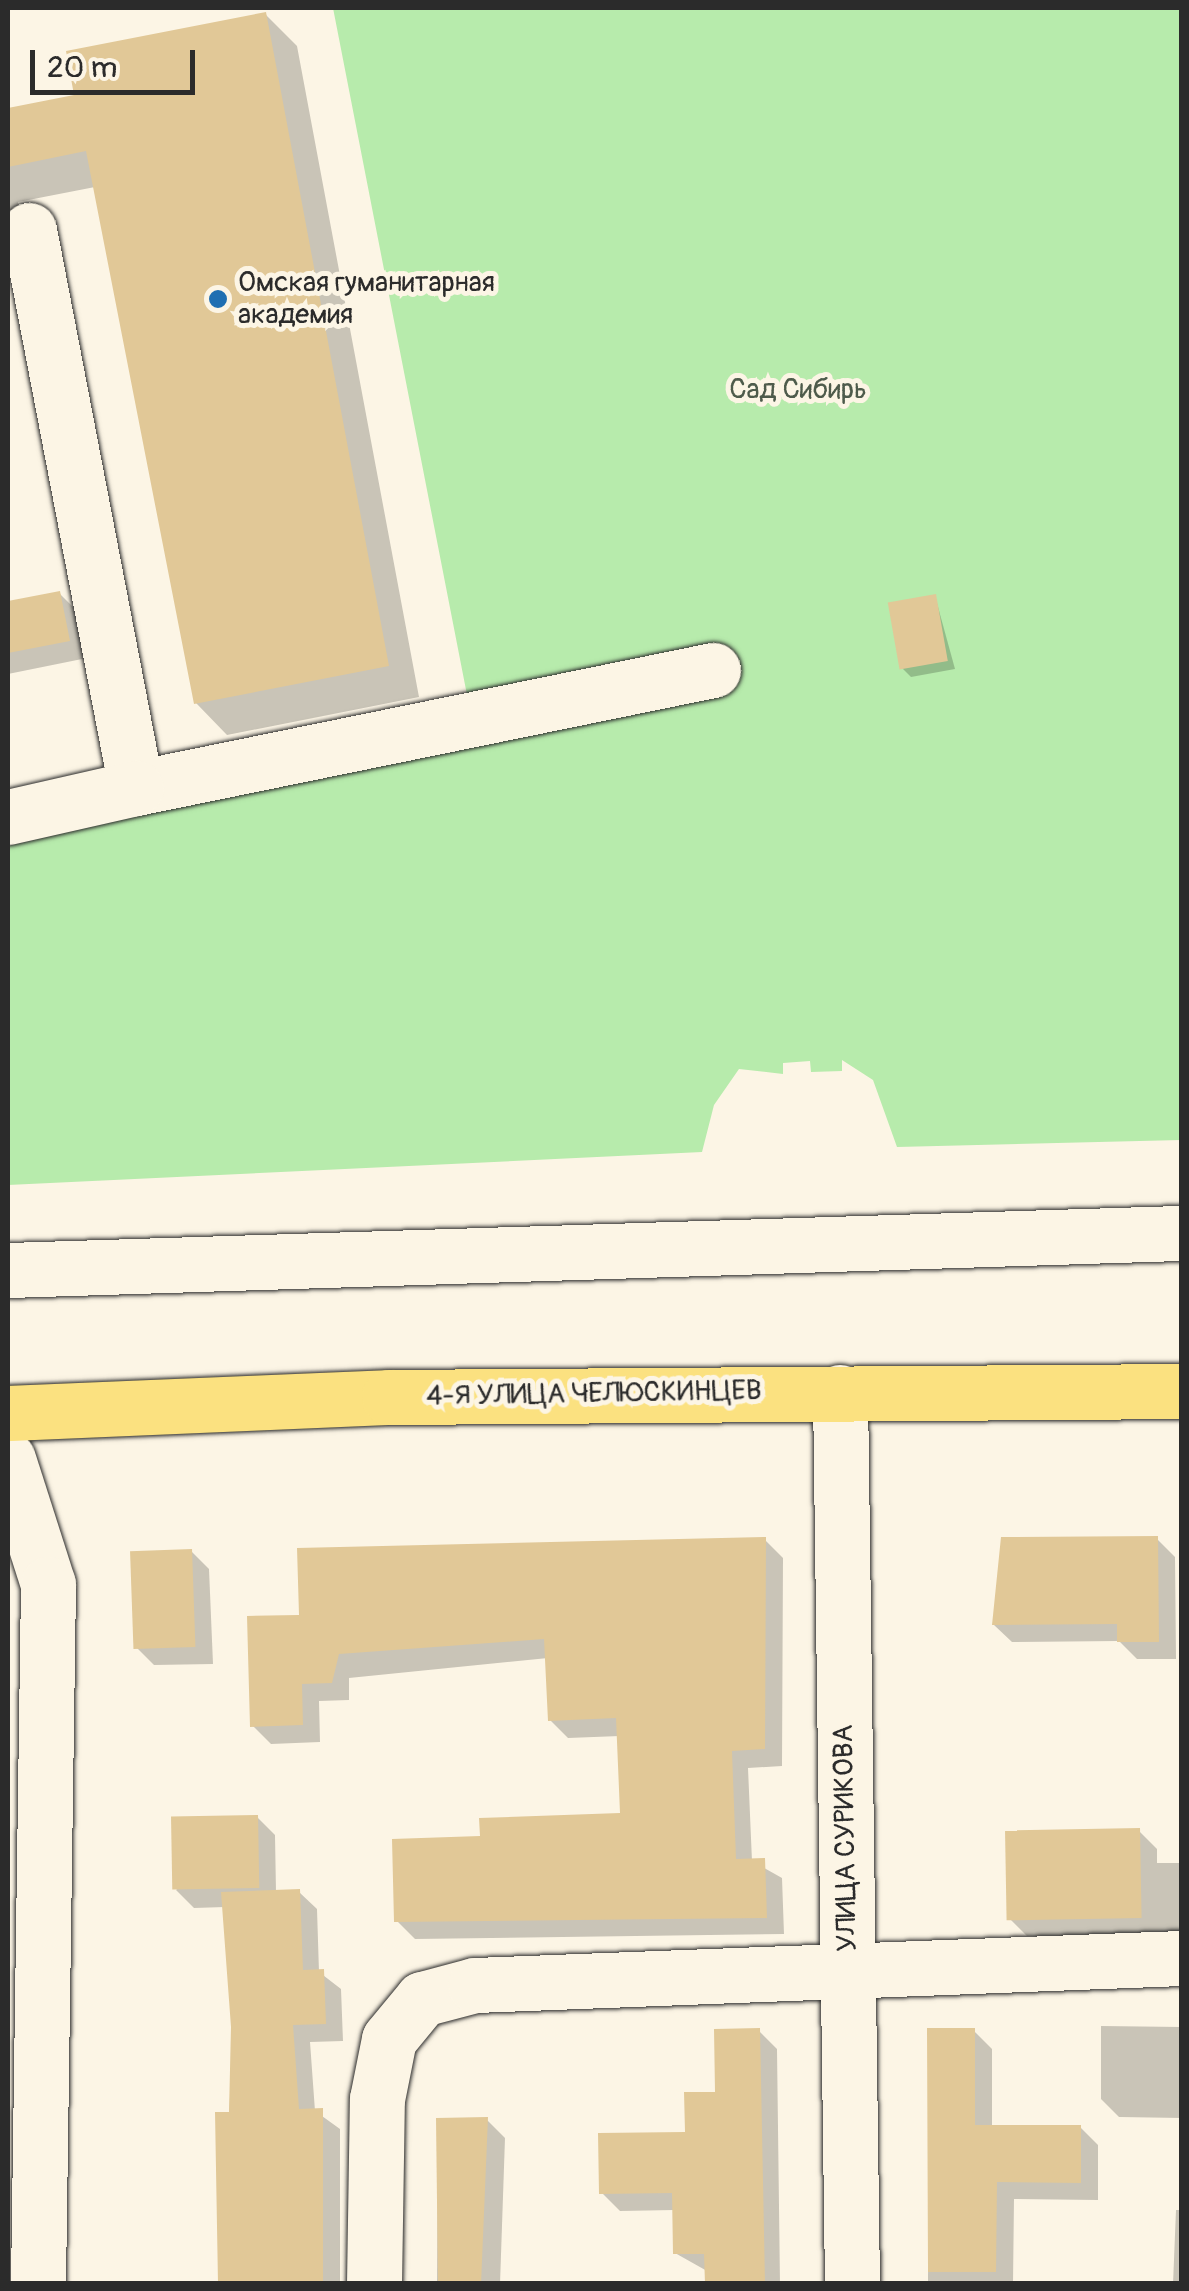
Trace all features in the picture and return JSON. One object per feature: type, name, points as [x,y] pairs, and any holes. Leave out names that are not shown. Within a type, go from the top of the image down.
[{"type":"main road","name":"4-Я УЛИЦА ЧЕЛЮСКИНЦЕВ","points":[[8,1414],[840,1392],[1182,1391]]},
{"type":"street","points":[[29,230],[136,788]]},
{"type":"street","points":[[8,817],[713,670]]},
{"type":"street","points":[[8,1270],[1182,1233]]},
{"type":"street","name":"УЛИЦА СУРИКОВА","points":[[840,1392],[852,2284]]},
{"type":"street","points":[[8,1459],[48,1584],[38,2284]]},
{"type":"street","points":[[374,2284],[377,2098],[389,2038],[422,1999],[475,1985],[1182,1958]]},
{"type":"green space","name":"Сад Сибирь","points":[[333,8],[1181,8],[1181,1140],[897,1147],[873,1080],[842,1060],[842,1071],[811,1072],[810,1061],[783,1063],[783,1074],[739,1069],[714,1105],[702,1152],[8,1185],[8,846],[475,736]]},
{"type":"building","name":"Омская гуманитарная академия","points":[[266,12],[389,666],[194,704],[86,151],[8,167],[8,108],[74,95],[66,51]]},
{"type":"building","points":[[60,591],[70,641],[8,653],[8,601]]},
{"type":"building","points":[[936,594],[948,661],[900,669],[888,603]]},
{"type":"building","points":[[1158,1536],[1159,1642],[1117,1642],[1117,1624],[992,1625],[1001,1537]]},
{"type":"building","points":[[766,1537],[765,1749],[732,1751],[736,1859],[765,1858],[767,1918],[394,1922],[392,1839],[480,1836],[479,1818],[620,1813],[616,1718],[548,1721],[544,1639],[339,1654],[332,1683],[302,1684],[303,1725],[250,1727],[247,1616],[299,1615],[297,1548]]},
{"type":"building","points":[[192,1549],[195,1647],[133,1649],[130,1551]]},
{"type":"building","points":[[258,1815],[259,1888],[172,1890],[171,1817]]},
{"type":"building","points":[[1140,1828],[1142,1918],[1007,1920],[1005,1830]]},
{"type":"building","points":[[300,1889],[303,1970],[324,1969],[326,2024],[293,2025],[299,2109],[323,2108],[323,2284],[218,2284],[215,2112],[229,2112],[231,2027],[221,1892]]},
{"type":"building","points":[[760,2028],[765,2284],[705,2284],[704,2254],[673,2254],[672,2193],[599,2194],[598,2133],[685,2132],[684,2092],[715,2092],[714,2029]]},
{"type":"building","points":[[927,2028],[975,2028],[975,2125],[1081,2125],[1081,2183],[997,2182],[996,2272],[928,2272]]},
{"type":"building","points":[[488,2117],[481,2284],[438,2284],[436,2118]]},
{"type":"place","name":"Омская гуманитарная академия","points":[[218,299]]}]
